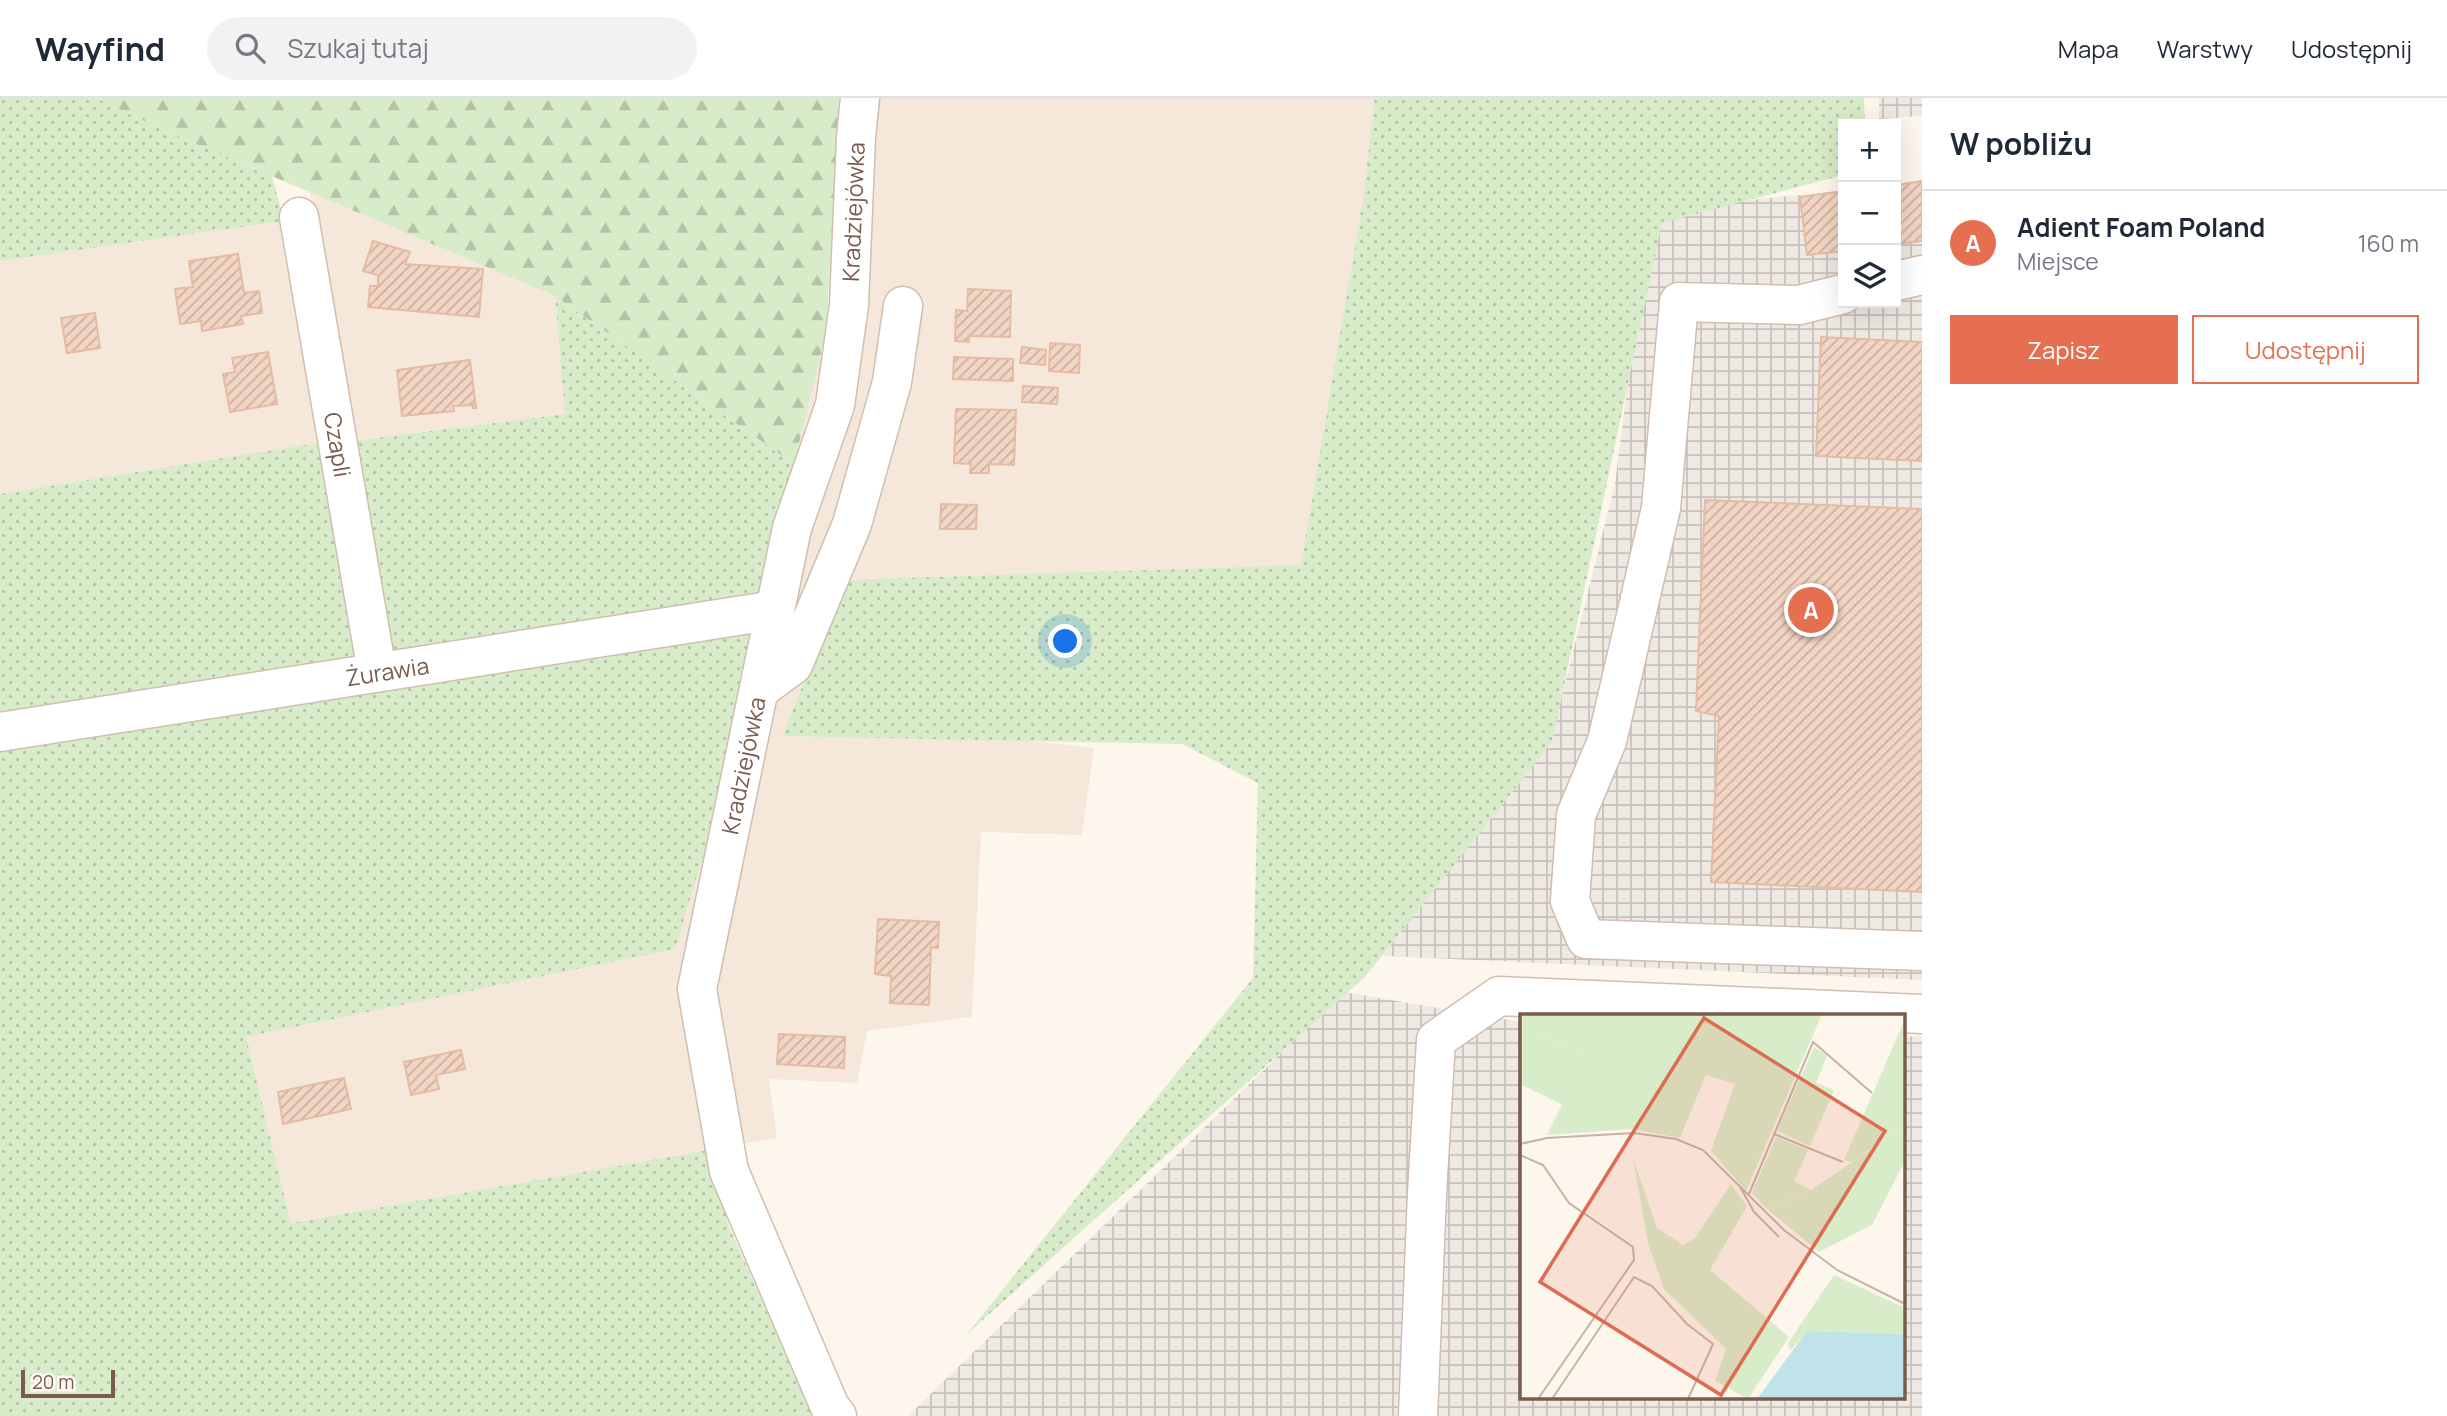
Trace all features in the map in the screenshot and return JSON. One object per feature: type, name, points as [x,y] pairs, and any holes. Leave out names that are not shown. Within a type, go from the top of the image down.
[{"type":"street","name":"Kradziejówka","points":[[837,1416],[729,1171],[697,989],[792,528],[835,405],[849,305],[860,98]]},
{"type":"street","name":"Czapli","points":[[299,217],[377,672]]},
{"type":"street","points":[[1901,280],[1922,275]]},
{"type":"street","points":[[1838,296],[1800,305],[1679,302],[1661,508],[1607,741],[1576,815],[1570,901],[1586,939],[1922,951]]},
{"type":"street","points":[[759,690],[793,665],[852,524],[892,382],[903,306]]},
{"type":"street","name":"Żurawia","points":[[0,732],[775,610]]},
{"type":"street","points":[[1418,1416],[1436,1040],[1499,996],[1922,1014]]},
{"type":"shaded area","points":[[849,98],[1406,98],[1329,589],[806,717],[1094,748],[1082,835],[981,832],[972,1017],[867,1031],[857,1083],[769,1079],[777,1138],[291,1223],[246,1037],[675,949],[826,332]]},
{"type":"shaded area","points":[[1879,98],[1922,98],[1922,116],[1879,119]]},
{"type":"shaded area","points":[[1922,181],[1922,980],[1383,956],[1557,716],[1615,484],[1650,209],[1838,191],[1838,308],[1901,308],[1901,184]]},
{"type":"shaded area","points":[[310,192],[555,296],[565,414],[352,441]]},
{"type":"shaded area","points":[[284,221],[323,442],[0,494],[0,261]]},
{"type":"shaded area","points":[[1344,992],[1520,1022],[1520,1398],[1904,1398],[1904,1036],[1922,1037],[1922,1416],[908,1416]]},
{"type":"green space","points":[[0,98],[96,98],[272,176],[284,221],[0,261]]},
{"type":"green space","points":[[96,98],[847,98],[834,197],[826,332],[794,464],[555,296],[168,132]]},
{"type":"green space","points":[[1375,98],[1864,98],[1865,119],[1838,119],[1838,176],[1662,223],[1552,742],[1365,977],[967,1334],[1253,978],[1258,783],[1182,744],[782,736],[846,580],[1301,565],[1363,200]]},
{"type":"green space","points":[[555,296],[794,464],[762,593],[392,652],[352,441],[565,414]]},
{"type":"green space","points":[[323,442],[355,663],[0,717],[0,494]]},
{"type":"green space","points":[[771,631],[675,949],[246,1037],[291,1223],[709,1150],[729,1227],[814,1416],[0,1416],[0,745]]},
{"type":"building","points":[[1922,181],[1922,241],[1901,243],[1901,184]]},
{"type":"building","points":[[1838,192],[1838,252],[1807,255],[1800,197]]},
{"type":"building","points":[[373,241],[410,252],[405,264],[483,269],[479,317],[368,307],[370,286],[378,286],[378,275],[363,271]]},
{"type":"building","points":[[238,254],[244,293],[259,291],[262,313],[241,316],[243,324],[202,331],[201,321],[180,324],[175,289],[193,287],[189,261]]},
{"type":"building","points":[[968,289],[1011,291],[1010,337],[969,336],[969,342],[955,341],[956,310],[967,311]]},
{"type":"building","points":[[95,313],[100,348],[67,353],[61,318]]},
{"type":"building","points":[[1821,337],[1922,342],[1922,461],[1816,456]]},
{"type":"building","points":[[1050,343],[1080,345],[1079,373],[1049,371]]},
{"type":"building","points":[[1022,347],[1046,350],[1045,365],[1020,363]]},
{"type":"building","points":[[268,352],[277,404],[230,412],[223,374],[235,372],[232,358]]},
{"type":"building","points":[[954,357],[1013,359],[1013,381],[953,379]]},
{"type":"building","points":[[470,360],[476,408],[473,408],[473,405],[453,406],[454,411],[402,416],[397,370]]},
{"type":"building","points":[[1023,386],[1058,388],[1057,404],[1022,402]]},
{"type":"building","points":[[956,409],[1016,410],[1014,465],[989,464],[989,473],[970,473],[971,464],[954,463]]},
{"type":"building","points":[[1705,500],[1922,509],[1922,892],[1711,882],[1719,716],[1696,711]]},
{"type":"building","points":[[941,504],[977,505],[976,529],[940,529]]},
{"type":"building","points":[[878,919],[939,922],[938,948],[931,947],[929,1005],[890,1003],[891,976],[875,974]]},
{"type":"building","points":[[779,1034],[845,1037],[844,1068],[777,1064]]},
{"type":"building","points":[[461,1050],[465,1069],[436,1075],[439,1089],[411,1095],[404,1062]]},
{"type":"building","points":[[344,1078],[351,1109],[283,1124],[278,1092]]},
{"type":"place","name":"Adient Foam Poland","points":[[1811,610]]}]
